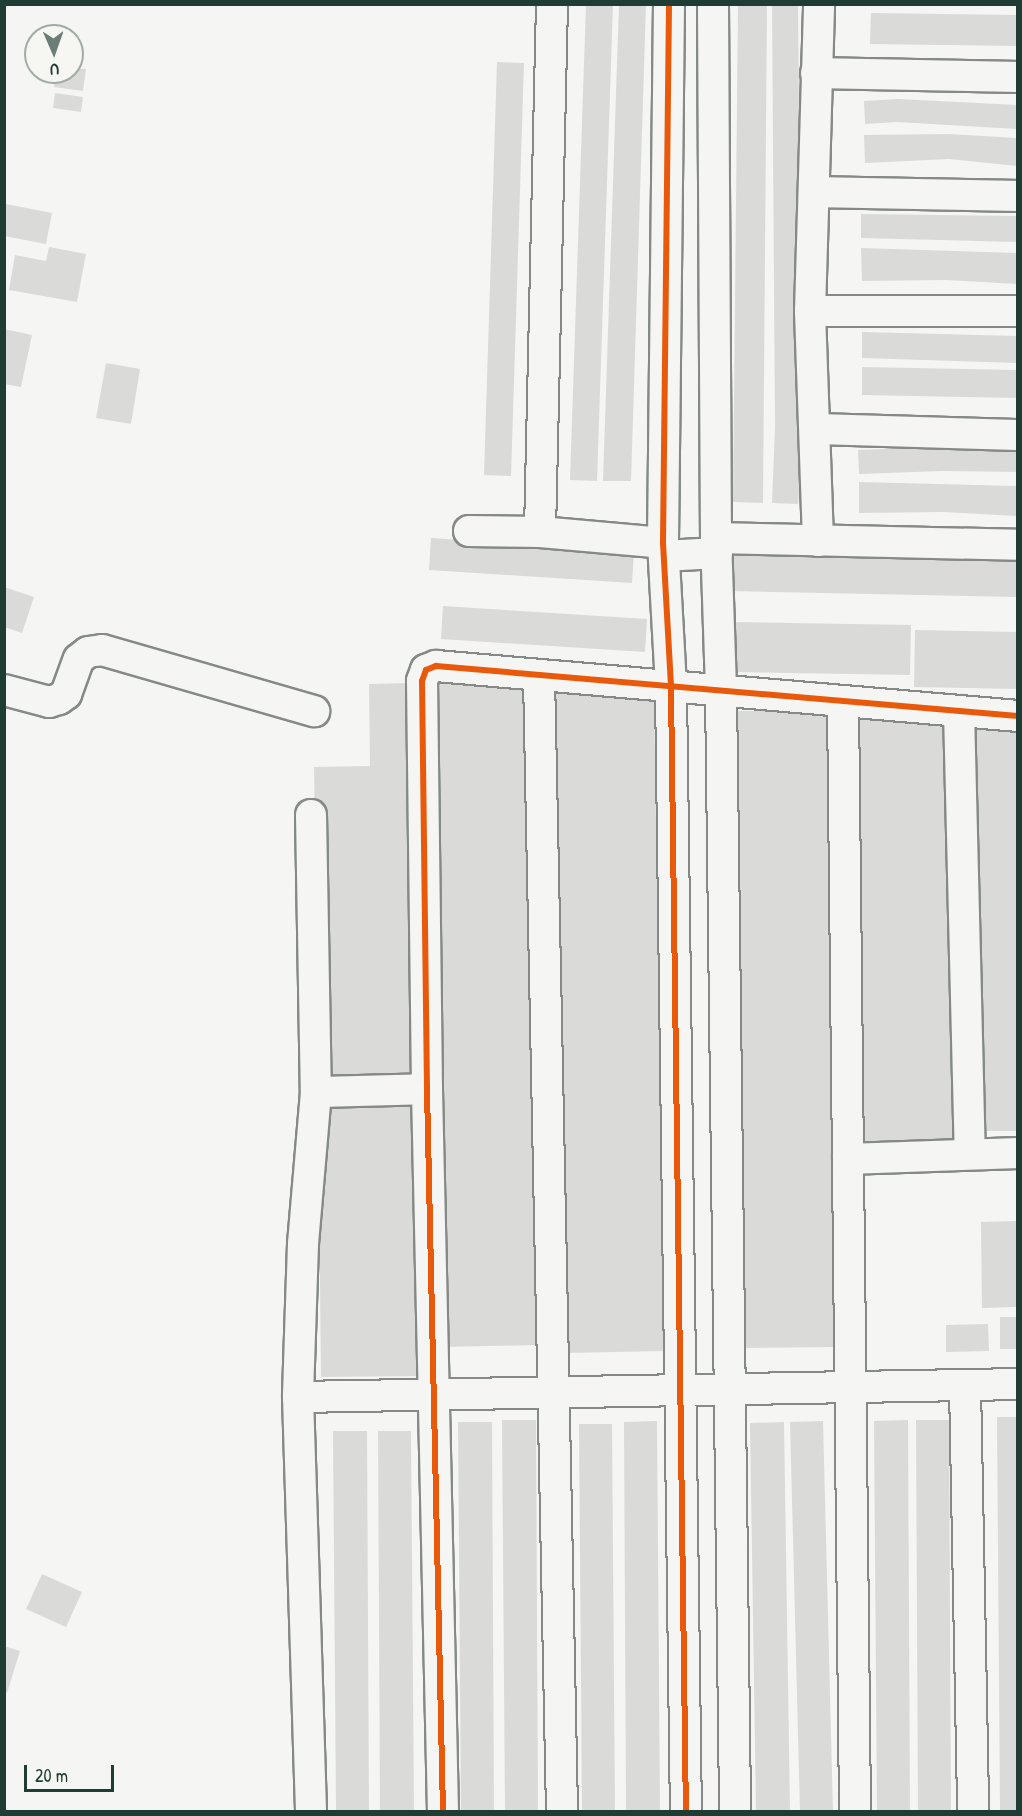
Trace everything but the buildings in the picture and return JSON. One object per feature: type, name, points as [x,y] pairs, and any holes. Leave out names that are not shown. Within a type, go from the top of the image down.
[{"type":"street","points":[[540,532],[552,4]]},
{"type":"street","points":[[669,4],[667,552],[675,688],[680,1390],[686,1812]]},
{"type":"street","points":[[713,4],[713,548],[718,691],[735,1812]]},
{"type":"street","points":[[818,541],[816,429],[810,311],[819,4]]},
{"type":"street","points":[[816,73],[1017,77]]},
{"type":"street","points":[[814,192],[1017,196]]},
{"type":"street","points":[[810,311],[1017,311]]},
{"type":"street","points":[[816,429],[1017,435]]},
{"type":"street","points":[[469,531],[540,532],[667,552],[818,541],[1017,545]]},
{"type":"street","points":[[4,690],[49,702],[59,699],[66,694],[79,659],[88,652],[102,650],[314,711]]},
{"type":"street","points":[[443,1812],[428,1089],[422,681],[426,670],[436,666],[1017,716]]},
{"type":"street","points":[[538,676],[562,1812]]},
{"type":"street","points":[[843,702],[855,1812]]},
{"type":"street","points":[[959,711],[969,1154]]},
{"type":"street","points":[[311,815],[316,1092],[303,1244],[298,1397],[311,1812]]},
{"type":"street","points":[[316,1092],[428,1089]]},
{"type":"street","points":[[848,1159],[1017,1153]]},
{"type":"street","points":[[298,1397],[1017,1384]]},
{"type":"street","points":[[965,1385],[973,1812]]},
{"type":"cycle path","points":[[669,4],[663,543],[671,688],[686,1812]]},
{"type":"cycle path","points":[[443,1812],[427,1089],[422,681],[426,670],[436,666],[1018,716]]}]
